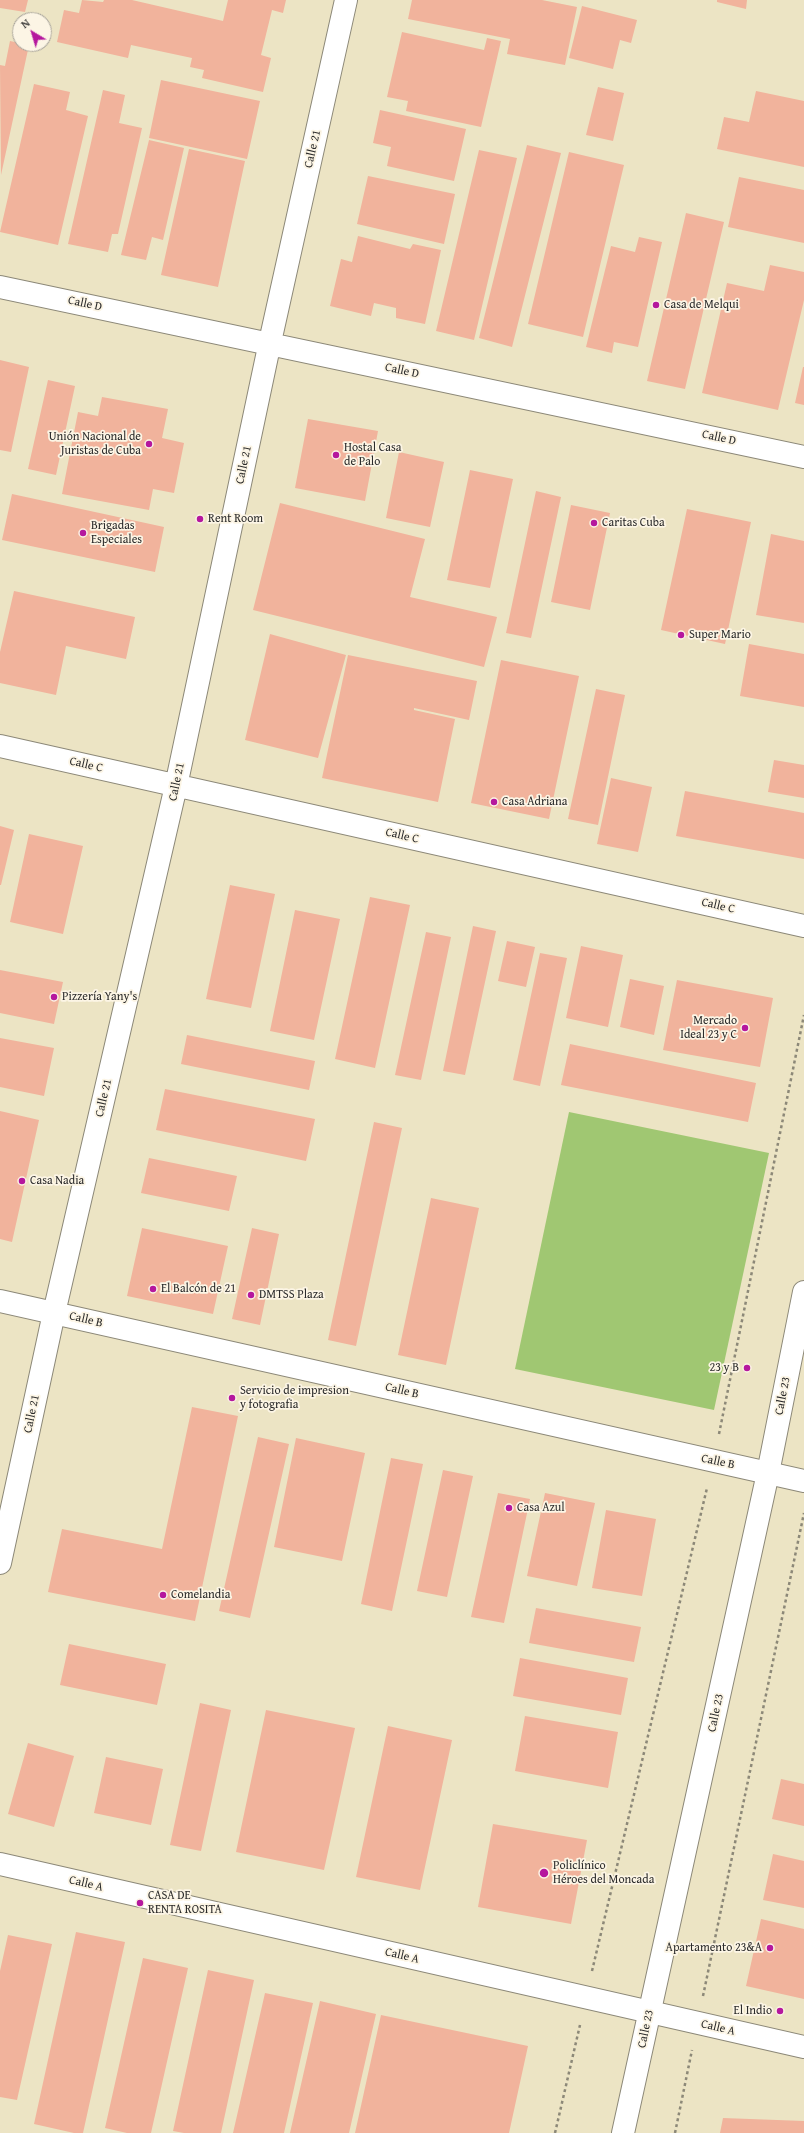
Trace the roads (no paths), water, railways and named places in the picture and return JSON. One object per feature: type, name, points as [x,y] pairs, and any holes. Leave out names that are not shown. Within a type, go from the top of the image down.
[{"type":"street","name":"Calle 21","points":[[0,1563],[54,1313],[176,786],[270,342],[346,0]]},
{"type":"street","name":"Calle D","points":[[0,287],[270,342],[804,457]]},
{"type":"street","name":"Calle C","points":[[0,746],[804,926]]},
{"type":"street","name":"Calle 23","points":[[623,2133],[768,1473],[804,1292]]},
{"type":"street","name":"Calle B","points":[[0,1301],[804,1481]]},
{"type":"street","name":"Calle A","points":[[0,1864],[804,2047]]},
{"type":"place","name":"Casa de Melqui","points":[[656,305]]},
{"type":"place","name":"Unión Nacional de Juristas de Cuba","points":[[149,444]]},
{"type":"place","name":"Hostal Casa de Palo","points":[[336,455]]},
{"type":"place","name":"Rent Room","points":[[200,519]]},
{"type":"place","name":"Caritas Cuba","points":[[594,523]]},
{"type":"place","name":"Brigadas Especiales","points":[[83,533]]},
{"type":"place","name":"Super Mario","points":[[681,635]]},
{"type":"place","name":"Casa Adriana","points":[[494,802]]},
{"type":"place","name":"Pizzería Yany's","points":[[54,997]]},
{"type":"place","name":"Mercado Ideal 23 y C","points":[[745,1028]]},
{"type":"place","name":"Casa Nadia","points":[[22,1181]]},
{"type":"place","name":"El Balcón de 21","points":[[153,1289]]},
{"type":"place","name":"DMTSS Plaza","points":[[251,1295]]},
{"type":"place","name":"23 y B","points":[[747,1368]]},
{"type":"place","name":"Servicio de impresion y fotografia","points":[[232,1398]]},
{"type":"place","name":"Casa Azul","points":[[509,1508]]},
{"type":"place","name":"Comelandia","points":[[163,1595]]},
{"type":"place","name":"Policlínico Héroes del Moncada","points":[[544,1873]]},
{"type":"place","name":"CASA DE RENTA ROSITA","points":[[140,1903]]},
{"type":"place","name":"Apartamento 23&A","points":[[770,1948]]},
{"type":"place","name":"El Indio","points":[[780,2011]]}]
